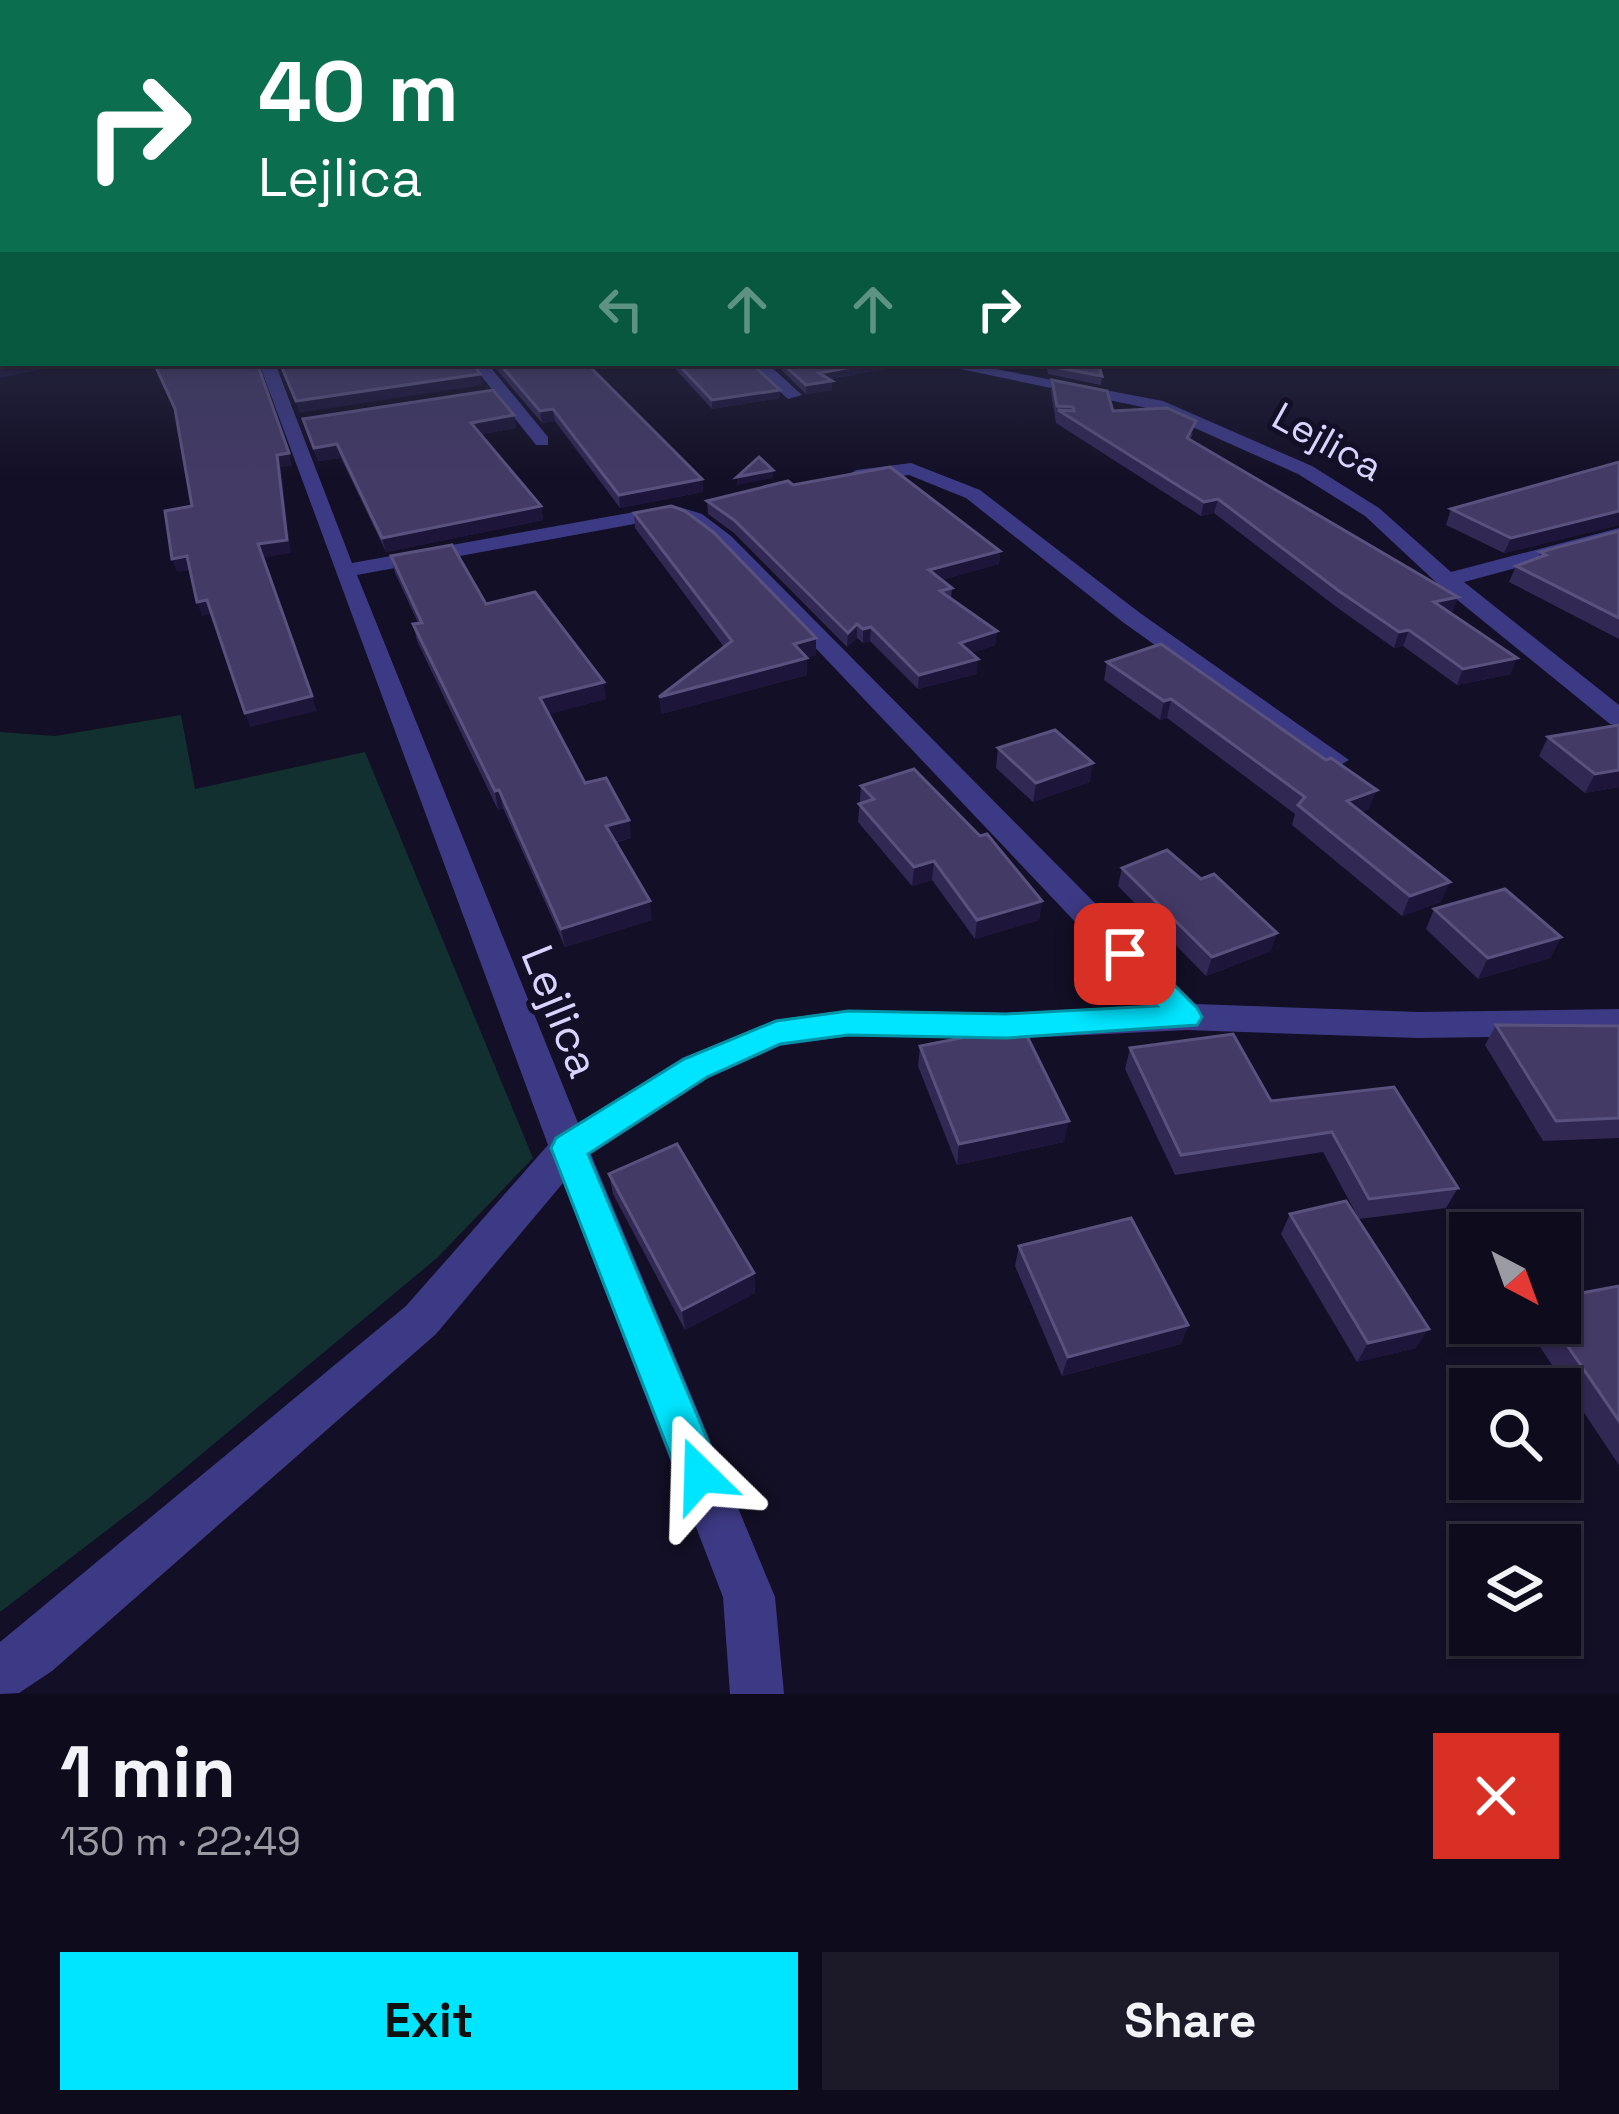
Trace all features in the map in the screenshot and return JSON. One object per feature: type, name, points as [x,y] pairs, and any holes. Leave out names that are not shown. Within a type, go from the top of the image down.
[{"type":"street","name":"Lejlica","points":[[270,366],[303,422],[344,571],[406,723],[488,952],[568,1148],[695,1068],[776,1033],[831,1024],[1006,1026],[1186,1017],[1418,1025],[1619,1022]]},
{"type":"street","points":[[481,366],[542,441]]},
{"type":"street","points":[[760,366],[794,395]]},
{"type":"street","name":"Lejlica","points":[[955,366],[1126,398],[1189,417],[1346,494],[1619,718]]},
{"type":"street","points":[[478,394],[501,391]]},
{"type":"street","points":[[823,482],[911,470],[955,483],[1132,618],[1335,760]]},
{"type":"street","points":[[344,571],[713,503]]},
{"type":"street","points":[[674,511],[695,518],[724,540],[1186,1017]]},
{"type":"street","points":[[1447,580],[1619,534]]},
{"type":"street","points":[[0,1674],[33,1652],[421,1320],[568,1148],[749,1597],[757,1694]]},
{"type":"green space","points":[[181,715],[195,789],[365,752],[533,1158],[437,1258],[149,1498],[0,1612],[0,732],[55,736]]},
{"type":"building","points":[[155,366],[258,366],[289,453],[277,455],[287,540],[258,544],[312,696],[245,713],[207,600],[197,602],[187,556],[172,559],[165,511],[192,506],[175,409]]},
{"type":"building","points":[[281,366],[475,366],[480,374],[296,401]]},
{"type":"building","points":[[502,366],[589,366],[702,479],[619,495],[553,409],[540,411]]},
{"type":"building","points":[[680,366],[754,366],[780,390],[712,400]]},
{"type":"building","points":[[785,366],[858,366],[819,373],[832,381],[806,385]]},
{"type":"building","points":[[1049,366],[1099,366],[1102,376]]},
{"type":"building","points":[[1052,380],[1107,391],[1113,411],[1167,408],[1196,421],[1187,438],[1458,597],[1434,602],[1517,658],[1463,669],[1409,630],[1399,632],[1218,499],[1204,502],[1058,410],[1074,411],[1057,406]]},
{"type":"building","points":[[493,390],[514,415],[471,423],[541,506],[382,538],[337,444],[314,448],[303,419]]},
{"type":"building","points":[[759,457],[773,470],[737,477]]},
{"type":"building","points":[[1619,462],[1619,511],[1511,538],[1451,509]]},
{"type":"building","points":[[890,467],[1000,551],[929,570],[952,588],[940,591],[997,631],[960,643],[978,659],[919,675],[871,627],[863,629],[857,624],[848,633],[734,520],[707,501],[788,481],[793,485]]},
{"type":"building","points":[[671,506],[713,532],[816,638],[794,644],[807,658],[659,697],[732,641],[634,513]]},
{"type":"building","points":[[1619,531],[1619,618],[1516,566],[1546,555],[1540,552]]},
{"type":"building","points":[[452,545],[486,604],[535,592],[604,682],[540,698],[585,783],[606,778],[629,820],[606,826],[650,901],[561,929],[499,790],[495,791],[413,624],[422,623],[391,556]]},
{"type":"building","points":[[1161,644],[1326,760],[1331,758],[1377,790],[1347,801],[1450,882],[1410,896],[1298,805],[1305,797],[1171,699],[1164,701],[1107,662]]},
{"type":"building","points":[[1619,725],[1619,770],[1595,774],[1548,737]]},
{"type":"building","points":[[1055,730],[1093,763],[1036,783],[998,748]]},
{"type":"building","points":[[914,769],[980,836],[987,834],[1042,901],[977,920],[934,861],[914,867],[859,804],[874,799],[861,786]]},
{"type":"building","points":[[1167,850],[1201,879],[1214,874],[1277,933],[1212,957],[1122,868]]},
{"type":"building","points":[[1505,889],[1561,937],[1488,958],[1434,909]]},
{"type":"building","points":[[1496,1025],[1619,1026],[1619,1118],[1556,1121]]},
{"type":"building","points":[[1022,1026],[1069,1121],[959,1144],[920,1046]]},
{"type":"building","points":[[1233,1034],[1271,1101],[1394,1087],[1458,1188],[1369,1199],[1332,1132],[1181,1155],[1130,1048]]},
{"type":"building","points":[[677,1144],[754,1273],[682,1310],[609,1174]]},
{"type":"building","points":[[1346,1201],[1429,1329],[1368,1343],[1290,1214]]},
{"type":"building","points":[[1131,1218],[1188,1325],[1068,1357],[1019,1246]]},
{"type":"building","points":[[1619,1286],[1619,1421],[1566,1344],[1581,1344],[1581,1293]]},
{"type":"route","points":[[700,1475],[568,1148],[695,1068],[776,1033],[848,1023],[1006,1026],[1186,1017],[1125,954]]}]
